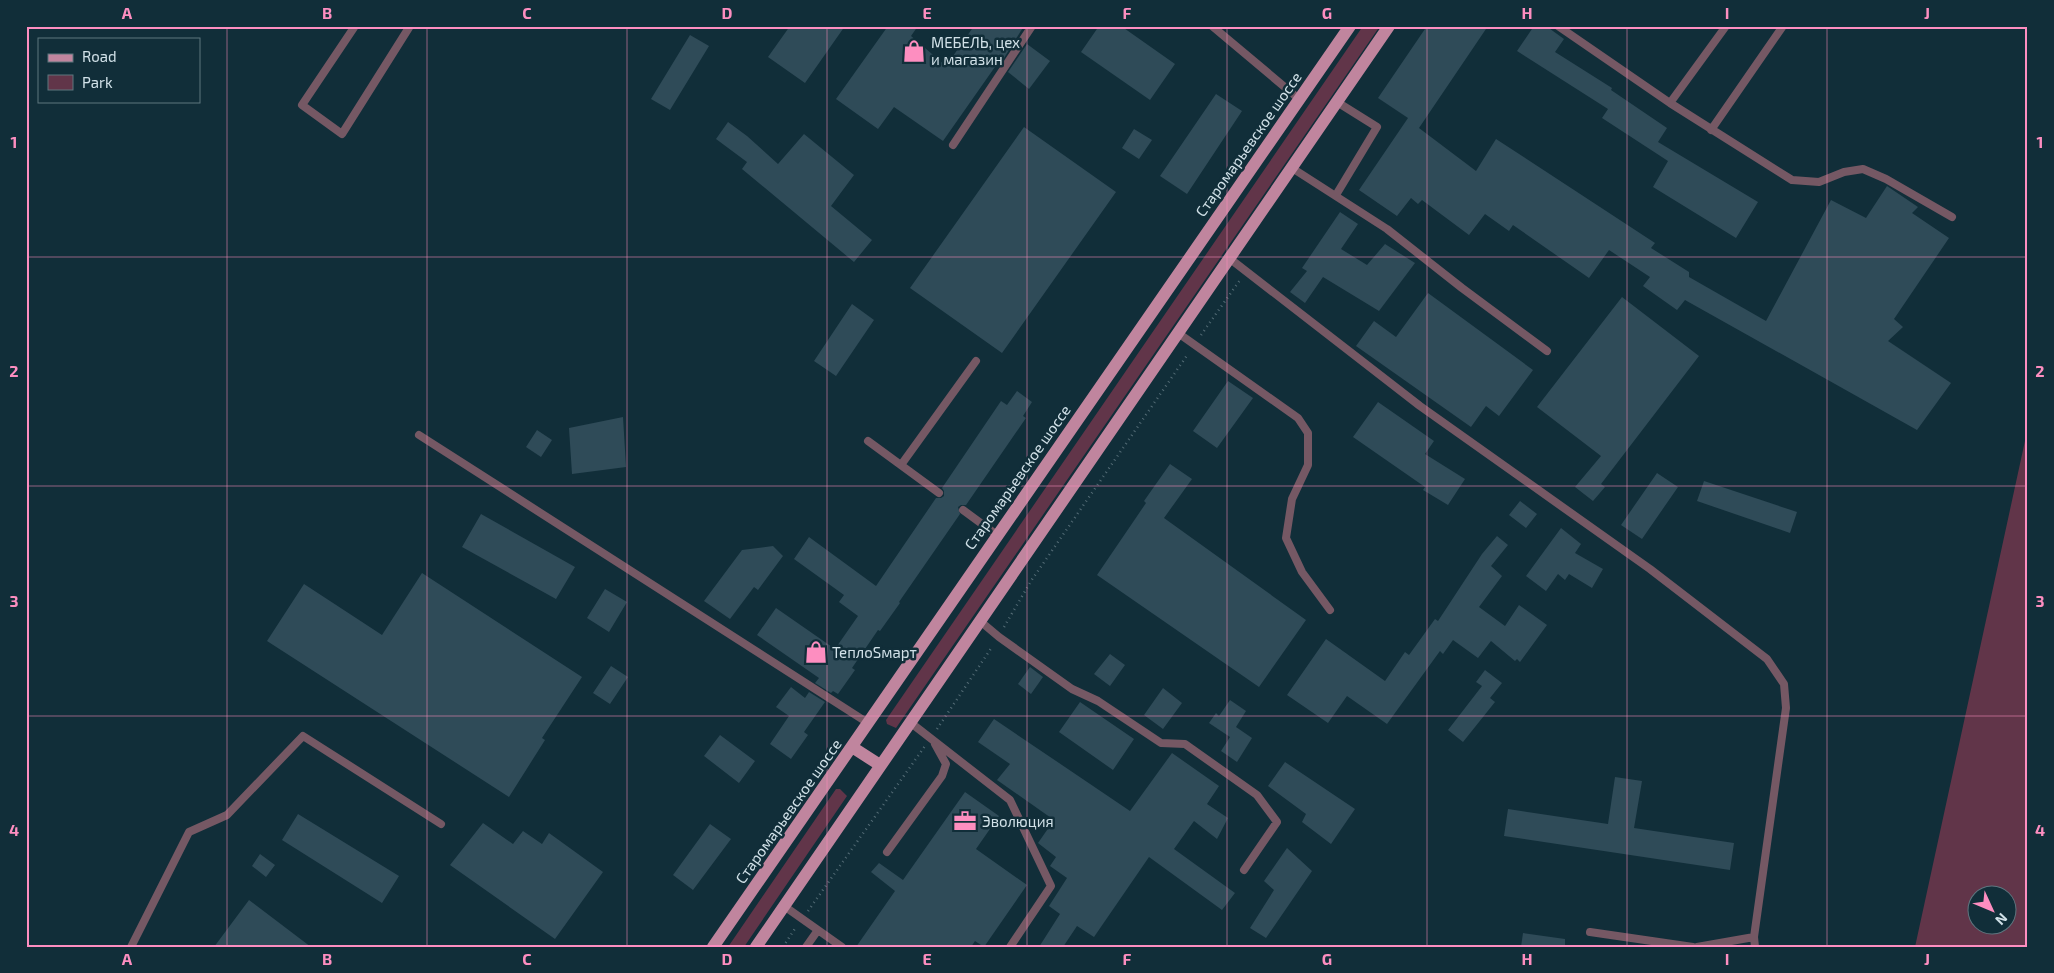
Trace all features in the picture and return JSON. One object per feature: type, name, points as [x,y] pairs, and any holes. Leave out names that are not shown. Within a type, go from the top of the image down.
[{"type":"main road","name":"Старомарьевское шоссе","points":[[713,947],[1350,26]]},
{"type":"main road","points":[[756,947],[1389,26]]},
{"type":"main road","points":[[852,747],[880,765]]},
{"type":"lane","points":[[355,26],[302,105],[342,134],[410,26]]},
{"type":"lane","points":[[953,145],[1032,26]]},
{"type":"lane","points":[[1212,26],[1299,99]]},
{"type":"lane","points":[[1558,26],[1711,130],[1792,180],[1819,182],[1844,172],[1863,169],[1886,179],[1952,216]]},
{"type":"lane","points":[[1670,103],[1726,26]]},
{"type":"lane","points":[[1711,130],[1783,26]]},
{"type":"lane","points":[[1336,195],[1377,127],[1337,102]]},
{"type":"lane","points":[[1292,168],[1387,228],[1462,288],[1547,351]]},
{"type":"lane","points":[[1229,258],[1420,406],[1650,569],[1767,659],[1784,684],[1786,708],[1754,937],[1755,947]]},
{"type":"lane","points":[[1178,333],[1298,418],[1308,433],[1308,465],[1292,499],[1286,538],[1302,572],[1330,610]]},
{"type":"lane","points":[[901,465],[976,361]]},
{"type":"lane","points":[[419,435],[868,723]]},
{"type":"lane","points":[[868,440],[939,493]]},
{"type":"lane","points":[[963,510],[997,535]]},
{"type":"lane","points":[[980,621],[999,637],[1072,689],[1098,701],[1161,742],[1185,744],[1257,795],[1277,822],[1244,870]]},
{"type":"lane","points":[[910,723],[1010,800],[1051,886],[1010,947]]},
{"type":"lane","points":[[131,947],[189,832],[227,815],[303,736],[442,824]]},
{"type":"lane","points":[[888,852],[942,776],[946,764],[931,738]]},
{"type":"lane","points":[[784,906],[842,947]]},
{"type":"lane","points":[[806,947],[818,930]]},
{"type":"lane","points":[[1590,932],[1693,947]]},
{"type":"lane","points":[[1697,947],[1754,937]]},
{"type":"path","points":[[783,947],[931,738],[999,637],[1031,581],[1246,271]]},
{"type":"green space","points":[[1363,26],[1380,26],[896,728],[887,724],[886,720]]},
{"type":"green space","points":[[2028,427],[2028,947],[1915,947]]},
{"type":"green space","points":[[836,789],[840,789],[847,796],[744,947],[728,947]]},
{"type":"building","points":[[790,26],[845,26],[805,83],[768,57]]},
{"type":"building","points":[[888,26],[918,26],[911,36],[946,66],[974,26],[1024,26],[999,66],[997,64],[943,141],[894,107],[878,129],[836,99]]},
{"type":"building","points":[[1099,26],[1121,26],[1175,64],[1150,100],[1081,52]]},
{"type":"building","points":[[1427,26],[1488,26],[1419,128],[1476,171],[1496,139],[1655,243],[1651,248],[1689,272],[1689,277],[1766,321],[1831,200],[1866,218],[1887,186],[1918,207],[1912,213],[1949,238],[1894,319],[1903,327],[1888,341],[1951,383],[1917,430],[1685,300],[1677,310],[1643,286],[1650,277],[1609,250],[1589,278],[1513,225],[1509,231],[1485,214],[1469,235],[1422,200],[1418,204],[1411,198],[1397,216],[1359,190],[1408,118],[1378,98]]},
{"type":"building","points":[[1534,26],[1546,26],[1564,39],[1555,52],[1612,88],[1611,90],[1667,128],[1658,142],[1758,202],[1736,238],[1653,187],[1668,161],[1602,118],[1608,109],[1517,51]]},
{"type":"building","points":[[690,35],[709,46],[670,110],[651,99]]},
{"type":"building","points":[[1027,44],[1050,61],[1029,89],[1008,72]]},
{"type":"building","points":[[1216,94],[1242,111],[1187,194],[1160,176]]},
{"type":"building","points":[[728,122],[747,136],[778,164],[804,134],[854,175],[831,206],[872,240],[854,262],[742,169],[747,162],[716,139]]},
{"type":"building","points":[[1024,127],[1116,192],[1002,353],[910,288]]},
{"type":"building","points":[[1134,129],[1152,140],[1139,159],[1122,148]]},
{"type":"building","points":[[1340,212],[1358,224],[1341,249],[1367,265],[1385,244],[1415,263],[1379,311],[1323,277],[1305,303],[1290,292],[1307,271],[1302,268]]},
{"type":"building","points":[[1428,293],[1533,370],[1499,416],[1486,406],[1471,427],[1356,346],[1374,321],[1396,337]]},
{"type":"building","points":[[1622,297],[1699,356],[1601,484],[1605,487],[1593,501],[1575,487],[1601,456],[1537,407]]},
{"type":"building","points":[[852,304],[874,320],[836,376],[814,361]]},
{"type":"building","points":[[1228,381],[1253,398],[1217,448],[1193,431]]},
{"type":"building","points":[[1017,391],[1032,402],[1023,416],[1026,418],[966,505],[958,507],[960,514],[900,603],[880,631],[878,630],[852,668],[855,670],[838,694],[833,691],[831,693],[815,683],[819,678],[757,635],[776,608],[835,649],[858,616],[839,602],[844,595],[794,559],[809,537],[876,586],[936,498],[944,496],[942,488],[1001,401],[1007,405]]},
{"type":"building","points":[[1378,402],[1434,441],[1425,454],[1465,479],[1448,505],[1423,490],[1425,487],[1353,437]]},
{"type":"building","points":[[623,417],[626,467],[572,474],[569,428]]},
{"type":"building","points":[[537,430],[552,440],[541,457],[526,447]]},
{"type":"building","points":[[1170,464],[1192,479],[1164,518],[1306,620],[1259,687],[1097,575]]},
{"type":"building","points":[[1657,473],[1678,487],[1642,539],[1621,525]]},
{"type":"building","points":[[1704,481],[1797,512],[1790,533],[1697,501]]},
{"type":"building","points":[[1520,501],[1537,514],[1526,528],[1509,515]]},
{"type":"building","points":[[481,514],[575,567],[556,599],[462,547]]},
{"type":"building","points":[[1561,528],[1581,544],[1575,553],[1603,569],[1592,588],[1569,574],[1565,580],[1558,574],[1546,591],[1526,576]]},
{"type":"building","points":[[1497,536],[1508,545],[1491,566],[1502,576],[1479,607],[1505,626],[1519,605],[1547,625],[1520,662],[1517,659],[1515,661],[1491,641],[1478,658],[1453,640],[1443,654],[1440,651],[1387,724],[1347,696],[1328,723],[1287,695],[1326,639],[1385,681],[1405,652],[1409,655],[1435,619],[1438,621],[1482,554]]},
{"type":"building","points":[[773,546],[783,556],[758,590],[754,587],[730,619],[704,601],[742,550]]},
{"type":"building","points":[[422,573],[582,677],[542,738],[545,740],[509,797],[267,641],[304,584],[382,635]]},
{"type":"building","points":[[605,589],[627,602],[609,632],[587,618]]},
{"type":"building","points":[[1110,654],[1125,665],[1110,686],[1094,674]]},
{"type":"building","points":[[611,666],[628,677],[610,704],[593,693]]},
{"type":"building","points":[[1030,667],[1043,677],[1031,694],[1018,684]]},
{"type":"building","points":[[1485,670],[1502,683],[1490,698],[1495,702],[1463,742],[1448,730],[1482,686],[1476,682]]},
{"type":"building","points":[[791,687],[805,698],[809,692],[825,702],[804,732],[808,735],[791,759],[770,744],[789,716],[776,707]]},
{"type":"building","points":[[1163,688],[1182,703],[1163,729],[1144,715]]},
{"type":"building","points":[[1230,700],[1246,711],[1236,727],[1252,738],[1237,762],[1221,751],[1230,737],[1209,723],[1216,713],[1219,716]]},
{"type":"building","points":[[1080,702],[1134,739],[1113,770],[1059,732]]},
{"type":"building","points":[[994,719],[1130,811],[1172,753],[1219,786],[1207,804],[1228,818],[1217,839],[1194,821],[1174,849],[1235,893],[1222,910],[1149,857],[1094,937],[1077,926],[1063,947],[1039,947],[1060,914],[1049,906],[1067,878],[1050,866],[1056,857],[1038,843],[1054,820],[997,780],[1010,764],[978,742]]},
{"type":"building","points":[[720,735],[755,761],[739,783],[704,756]]},
{"type":"building","points":[[1285,762],[1355,809],[1331,844],[1302,822],[1306,814],[1268,786]]},
{"type":"building","points":[[1615,777],[1642,781],[1634,828],[1734,843],[1730,870],[1504,836],[1508,809],[1608,824]]},
{"type":"building","points":[[965,792],[999,816],[976,849],[1027,885],[984,947],[975,941],[971,947],[856,947],[895,891],[871,872],[879,863],[903,880]]},
{"type":"building","points":[[298,814],[399,876],[382,903],[282,840]]},
{"type":"building","points":[[483,823],[513,844],[523,831],[542,844],[549,833],[603,872],[555,939],[450,865]]},
{"type":"building","points":[[710,824],[731,839],[693,890],[673,875]]},
{"type":"building","points":[[1287,848],[1312,871],[1266,938],[1250,928],[1274,890],[1264,881]]},
{"type":"building","points":[[260,854],[275,865],[266,877],[252,866]]},
{"type":"building","points":[[249,900],[311,947],[214,947]]},
{"type":"building","points":[[1523,933],[1565,939],[1565,947],[1521,947]]},
{"type":"place","name":"МЕБЕЛЬ, цех и магазин","points":[[914,51]]},
{"type":"place","name":"ТеплоSмарт","points":[[816,652]]},
{"type":"place","name":"Эволюция","points":[[965,821]]}]
